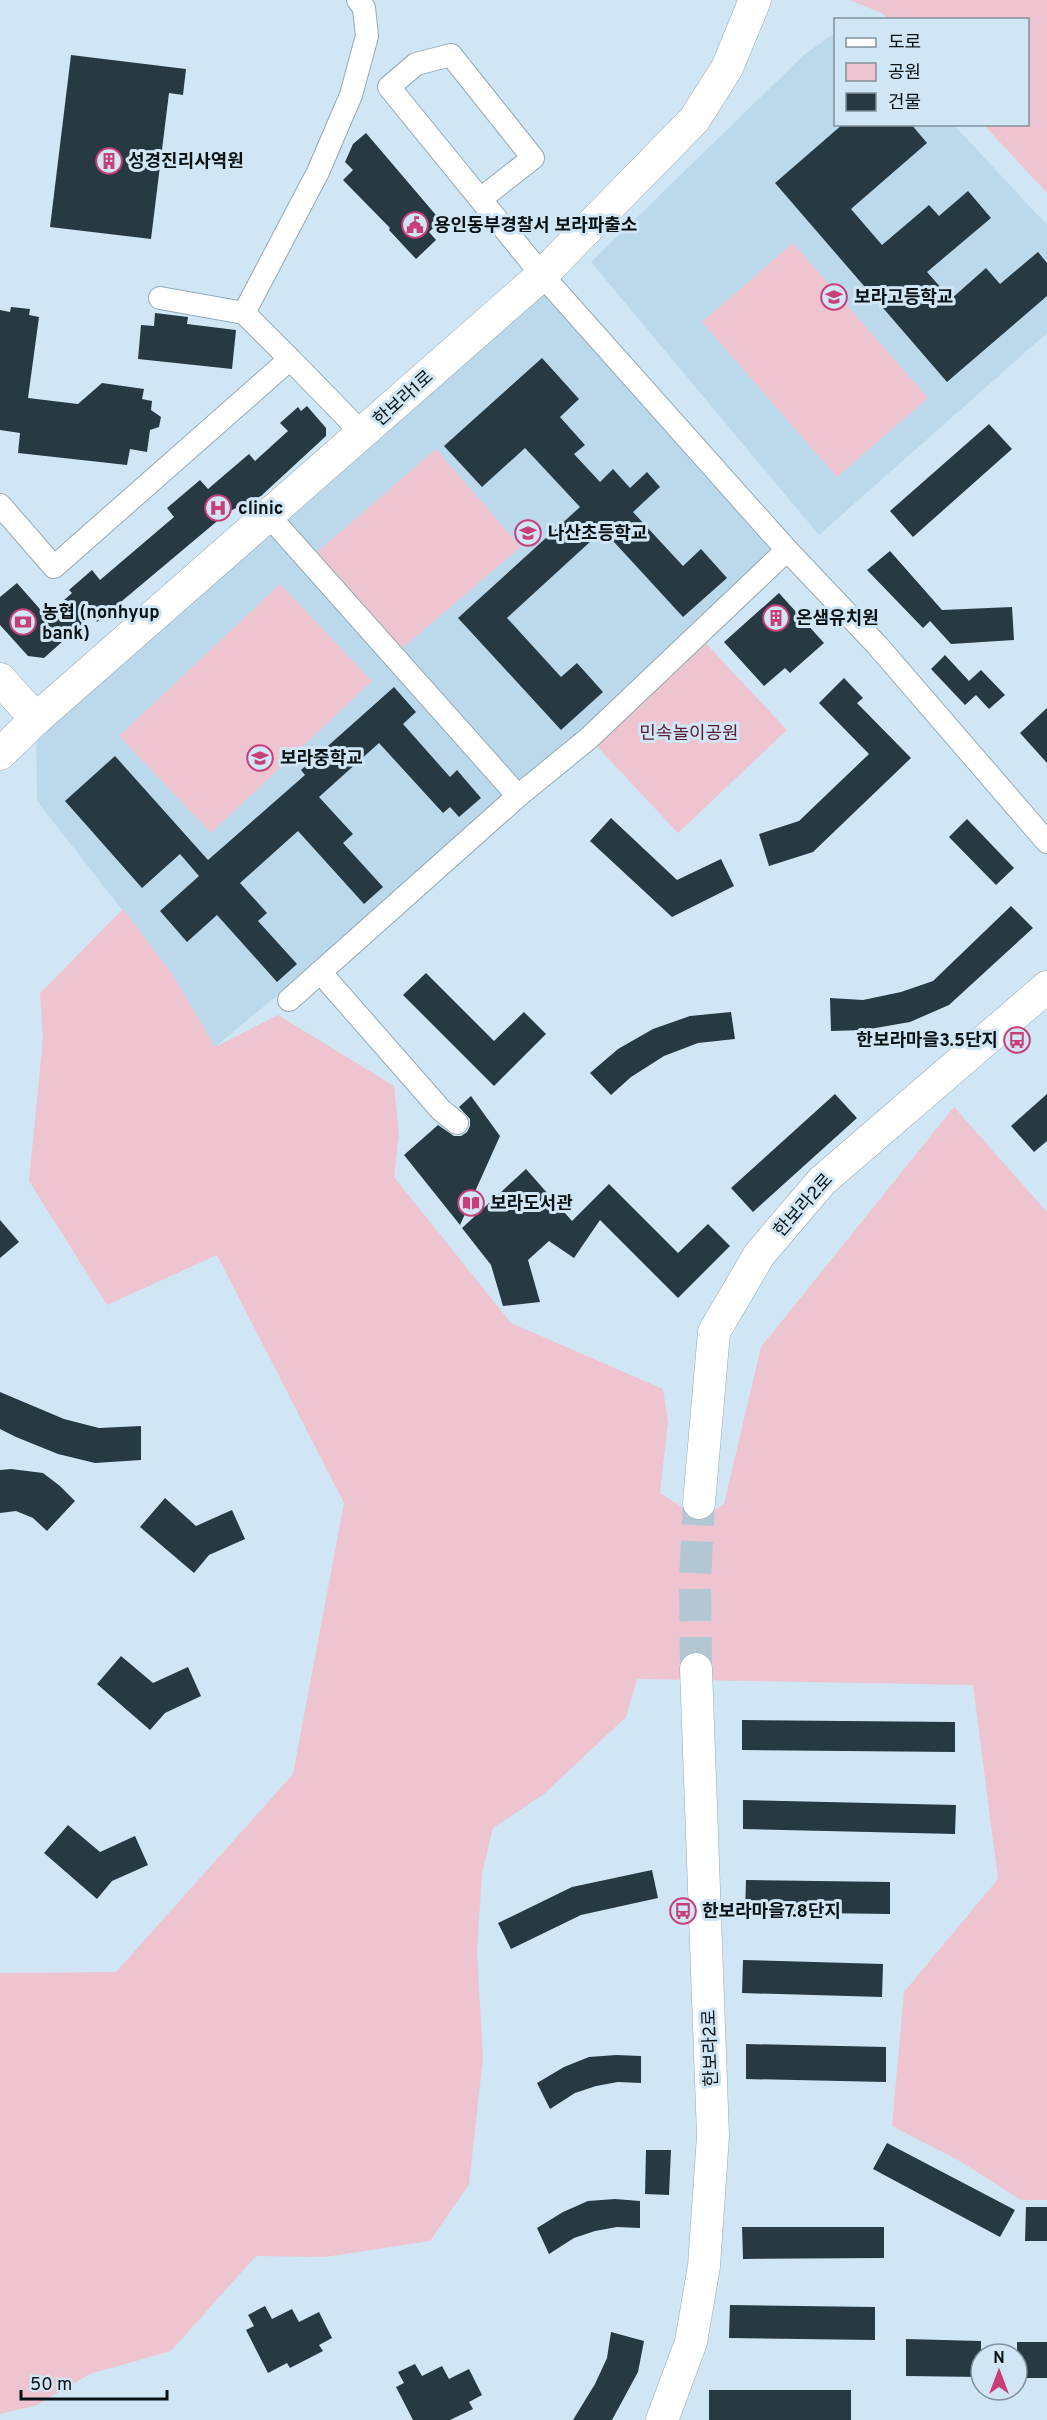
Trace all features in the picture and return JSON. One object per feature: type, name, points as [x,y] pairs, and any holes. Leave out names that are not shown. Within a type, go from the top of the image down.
[{"type":"street","points":[[244,314],[318,172],[351,95],[367,36],[364,8],[358,0]]},
{"type":"street","name":"한보라1로","points":[[0,754],[36,719],[542,275],[694,120],[726,68],[755,0]]},
{"type":"street","points":[[482,198],[532,158],[452,55],[416,64],[389,87],[482,198],[542,275],[787,550],[877,645],[1047,842]]},
{"type":"street","points":[[160,298],[244,314],[363,434]]},
{"type":"street","points":[[0,505],[54,567],[290,359]]},
{"type":"street","points":[[268,516],[518,796]]},
{"type":"street","points":[[289,1000],[518,796],[589,738],[787,550]]},
{"type":"street","points":[[0,679],[36,719]]},
{"type":"street","points":[[320,972],[441,1110],[457,1123]]},
{"type":"street","name":"한보라2로","points":[[699,1503],[714,1332],[759,1255],[822,1180],[1047,987]]},
{"type":"street","name":"한보라2로","points":[[662,2420],[691,2342],[704,2266],[713,2136],[696,1669]]},
{"type":"shaded area","name":"보라고등학교","points":[[834,34],[834,126],[955,126],[1047,225],[1047,333],[819,535],[591,262],[805,54]]},
{"type":"shaded area","points":[[542,275],[787,550],[589,738],[215,1047],[173,975],[37,801],[36,719]]},
{"type":"green space","points":[[849,0],[1047,0],[1047,193],[985,126],[1029,126],[1029,18],[887,18],[882,13]]},
{"type":"green space","points":[[793,243],[928,398],[837,477],[702,322]]},
{"type":"green space","points":[[436,449],[521,547],[400,650],[316,553]]},
{"type":"green space","points":[[280,584],[372,681],[211,833],[119,736]]},
{"type":"green space","name":"민속놀이공원","points":[[698,635],[787,730],[678,833],[589,738]]},
{"type":"green space","points":[[123,909],[173,975],[215,1047],[278,1015],[394,1086],[399,1134],[394,1177],[511,1323],[663,1389],[668,1422],[660,1493],[701,1519],[724,1504],[761,1347],[954,1107],[1047,1212],[1047,2200],[1021,2200],[958,2160],[892,2126],[904,1992],[998,1879],[973,1685],[637,1679],[626,1717],[544,1794],[493,1828],[482,1873],[477,1952],[483,2058],[469,2184],[430,2241],[325,2257],[256,2256],[171,2351],[90,2374],[35,2406],[0,2414],[0,1973],[116,1972],[293,1774],[344,1503],[217,1255],[107,1305],[29,1181],[43,1038],[40,993]]},
{"type":"building","name":"성경진리사역원","points":[[71,55],[186,69],[183,95],[169,93],[151,239],[50,227]]},
{"type":"building","points":[[841,126],[913,126],[927,143],[851,209],[882,245],[929,205],[939,216],[968,191],[991,218],[927,272],[951,299],[986,268],[1000,284],[1038,252],[1047,263],[1047,296],[947,382],[775,183]]},
{"type":"building","points":[[366,133],[441,221],[429,232],[436,240],[416,259],[389,230],[390,228],[343,180],[353,170],[345,162],[353,144]]},
{"type":"building","points":[[11,307],[30,309],[29,315],[39,317],[28,398],[78,404],[102,383],[144,389],[142,399],[152,401],[151,410],[161,417],[159,427],[150,430],[147,452],[130,449],[127,465],[18,453],[20,433],[0,430],[0,310],[10,312]]},
{"type":"building","points":[[155,313],[188,317],[187,324],[236,330],[232,369],[138,359],[141,325],[154,326]]},
{"type":"building","points":[[542,358],[579,399],[560,417],[585,445],[574,454],[600,482],[613,469],[630,488],[647,472],[660,487],[633,512],[683,566],[701,549],[727,578],[683,617],[603,530],[507,618],[561,677],[577,663],[603,692],[561,730],[458,618],[580,507],[525,448],[482,487],[444,446]]},
{"type":"building","points":[[307,406],[326,428],[326,436],[261,496],[228,512],[97,622],[92,615],[44,658],[28,656],[0,625],[0,597],[17,583],[46,616],[72,593],[69,590],[92,570],[100,580],[174,517],[167,508],[200,480],[208,489],[249,454],[255,461],[288,431],[280,423],[298,407],[301,411]]},
{"type":"building","points":[[989,424],[1012,449],[913,537],[890,511]]},
{"type":"building","points":[[890,551],[942,610],[1012,607],[1014,640],[951,644],[930,621],[923,628],[867,570]]},
{"type":"building","name":"온샘유치원","points":[[779,593],[824,643],[790,673],[785,668],[764,686],[724,642]]},
{"type":"building","points":[[945,655],[969,681],[981,670],[1005,695],[989,709],[976,695],[965,705],[931,669]]},
{"type":"building","points":[[844,678],[863,698],[857,703],[911,758],[813,852],[769,866],[759,834],[799,821],[869,754],[819,703]]},
{"type":"building","points":[[394,687],[416,712],[403,724],[450,777],[457,770],[481,798],[459,817],[450,807],[443,813],[379,743],[319,797],[353,834],[343,843],[383,887],[364,904],[298,831],[240,883],[267,913],[258,921],[297,964],[277,982],[217,915],[187,942],[160,911],[199,876],[180,854],[142,888],[65,801],[115,756],[208,860],[305,775],[301,770]]},
{"type":"building","points":[[1047,708],[1047,763],[1020,733]]},
{"type":"building","points":[[611,818],[677,880],[721,859],[734,886],[672,917],[590,841]]},
{"type":"building","points":[[967,819],[1014,868],[996,885],[949,837]]},
{"type":"building","points":[[1011,906],[1033,928],[949,1005],[910,1022],[864,1030],[831,1031],[830,998],[863,1000],[901,992],[933,981]]},
{"type":"building","points":[[426,973],[494,1041],[524,1012],[546,1034],[494,1086],[403,995]]},
{"type":"building","points":[[731,1012],[735,1039],[698,1043],[664,1056],[631,1077],[611,1095],[590,1073],[618,1049],[653,1029],[690,1016]]},
{"type":"building","points":[[835,1094],[857,1118],[753,1212],[731,1188]]},
{"type":"building","points":[[1047,1094],[1047,1141],[1034,1152],[1011,1126]]},
{"type":"building","points":[[471,1096],[500,1136],[460,1225],[404,1155],[438,1125],[454,1136],[461,1136],[467,1132],[470,1119],[459,1107]]},
{"type":"building","points":[[526,1169],[572,1221],[609,1184],[678,1253],[708,1224],[730,1246],[678,1298],[600,1220],[574,1258],[549,1241],[528,1260],[540,1302],[503,1306],[491,1265],[462,1228]]},
{"type":"building","points":[[0,1220],[19,1242],[0,1258]]},
{"type":"building","points":[[0,1392],[64,1419],[99,1428],[141,1426],[141,1460],[95,1463],[58,1454],[16,1437],[0,1429]]},
{"type":"building","points":[[0,1470],[43,1473],[75,1501],[47,1531],[33,1518],[16,1511],[0,1513]]},
{"type":"building","points":[[165,1498],[196,1526],[232,1510],[245,1539],[209,1555],[194,1573],[140,1527]]},
{"type":"building","points":[[121,1656],[153,1683],[188,1667],[201,1696],[165,1713],[150,1730],[97,1684]]},
{"type":"building","points":[[742,1720],[955,1722],[955,1752],[742,1750]]},
{"type":"building","points":[[743,1800],[956,1805],[955,1834],[743,1829]]},
{"type":"building","points":[[68,1825],[100,1852],[135,1836],[148,1865],[112,1881],[97,1899],[44,1853]]},
{"type":"building","points":[[652,1870],[658,1898],[581,1915],[511,1949],[498,1923],[572,1887]]},
{"type":"building","points":[[746,1880],[890,1882],[890,1914],[745,1912]]},
{"type":"building","points":[[743,1960],[883,1964],[882,1997],[742,1993]]},
{"type":"building","points":[[746,2044],[886,2047],[886,2082],[746,2079]]},
{"type":"building","points":[[641,2056],[641,2083],[618,2082],[596,2086],[575,2093],[550,2109],[537,2083],[564,2067],[589,2057]]},
{"type":"building","points":[[887,2143],[1015,2210],[1000,2237],[873,2169]]},
{"type":"building","points":[[646,2150],[671,2150],[669,2195],[645,2194]]},
{"type":"building","points":[[615,2199],[640,2201],[640,2228],[617,2227],[595,2231],[574,2238],[549,2254],[537,2228],[563,2212],[588,2201]]},
{"type":"building","points":[[1026,2207],[1047,2207],[1047,2241],[1025,2241]]},
{"type":"building","points":[[742,2227],[884,2227],[884,2258],[743,2259]]},
{"type":"building","points":[[730,2305],[875,2307],[875,2340],[729,2338]]},
{"type":"building","points":[[265,2306],[272,2319],[292,2309],[299,2322],[319,2312],[332,2338],[319,2345],[323,2351],[290,2368],[287,2363],[268,2373],[246,2330],[254,2326],[248,2315]]},
{"type":"building","points":[[611,2332],[644,2341],[638,2372],[612,2420],[573,2420],[595,2384],[607,2358]]},
{"type":"building","points":[[906,2339],[981,2341],[969,2342],[969,2377],[906,2376]]},
{"type":"building","points":[[1029,2342],[1047,2342],[1047,2378],[1029,2378]]},
{"type":"building","points":[[415,2364],[422,2376],[442,2366],[449,2379],[469,2369],[482,2395],[469,2402],[473,2409],[450,2420],[413,2420],[396,2387],[404,2383],[398,2372]]},
{"type":"building","points":[[709,2390],[851,2390],[851,2420],[709,2420]]},
{"type":"tunnel","points":[[696,1669],[695,1580],[699,1503]]},
{"type":"place","name":"성경진리사역원","points":[[109,161]]},
{"type":"place","name":"용인동부경찰서 보라파출소","points":[[415,225]]},
{"type":"place","name":"보라고등학교","points":[[834,297]]},
{"type":"place","name":"clinic","points":[[218,508]]},
{"type":"place","name":"나산초등학교","points":[[528,533]]},
{"type":"place","name":"온샘유치원","points":[[776,618]]},
{"type":"place","name":"농협 (nonhyup bank)","points":[[23,622]]},
{"type":"place","name":"보라중학교","points":[[260,758]]},
{"type":"place","name":"한보라마을3.5단지","points":[[1017,1040]]},
{"type":"place","name":"보라도서관","points":[[471,1203]]},
{"type":"place","name":"한보라마을7.8단지","points":[[683,1911]]}]
